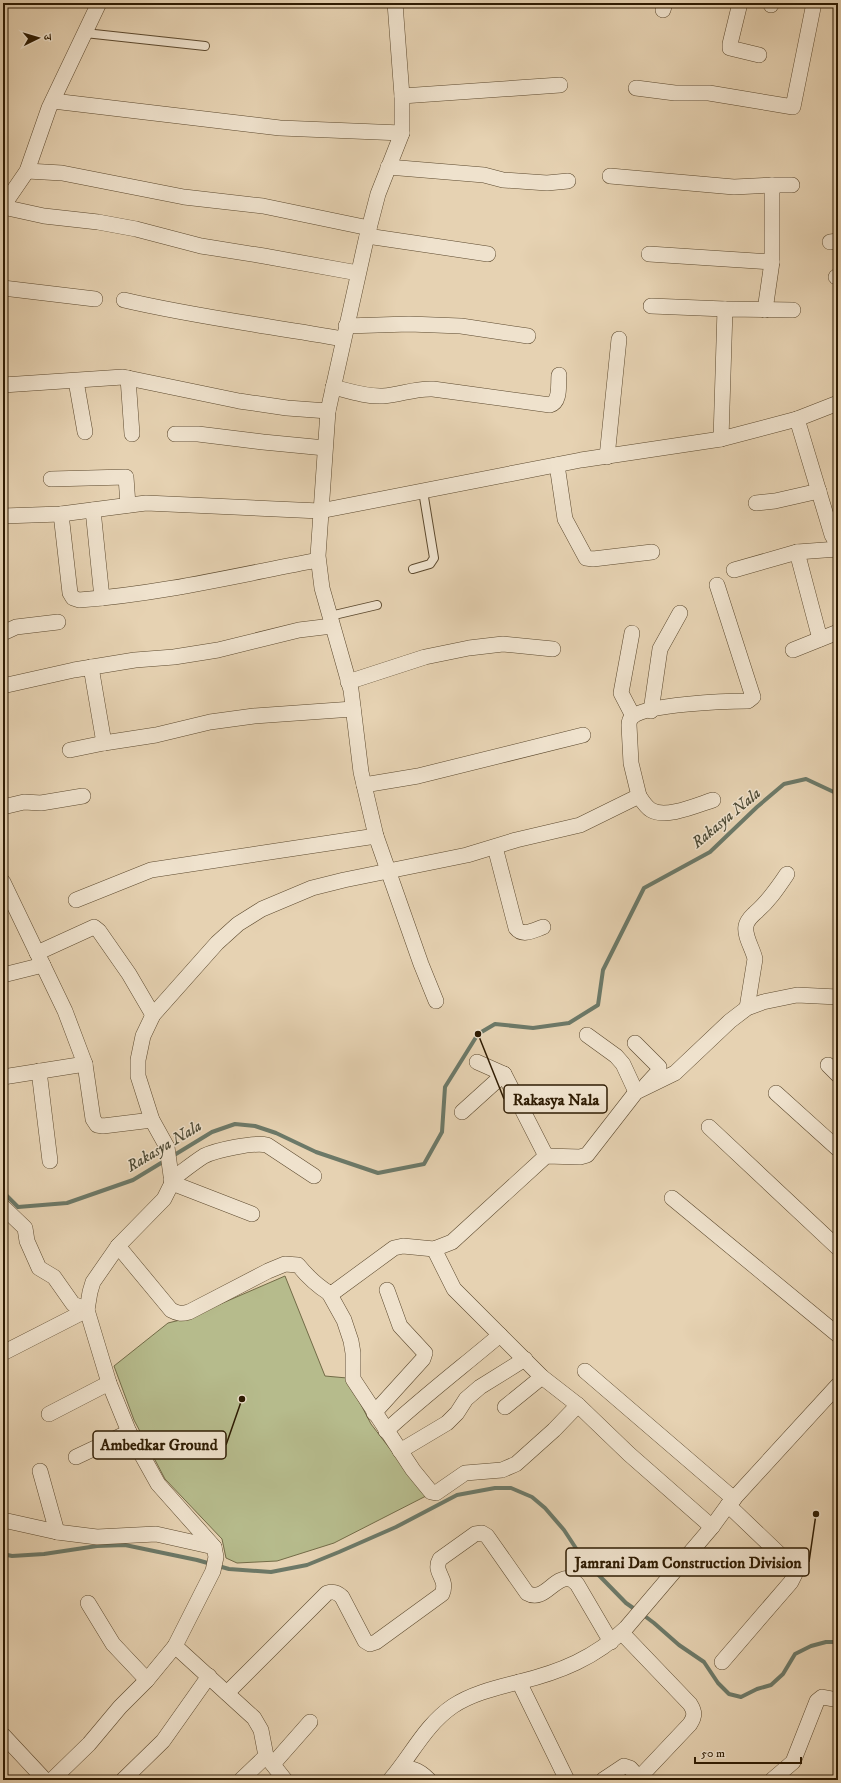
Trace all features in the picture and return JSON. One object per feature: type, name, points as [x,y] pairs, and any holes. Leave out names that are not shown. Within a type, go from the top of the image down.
[{"type":"street","points":[[99,3],[53,101],[26,171],[3,206],[44,216],[98,222],[136,229],[201,246],[358,273]]},
{"type":"street","points":[[395,3],[402,96],[402,133],[378,194],[358,273],[328,411],[320,511],[318,560],[322,588],[354,709],[364,785],[376,836],[421,964],[436,1001]]},
{"type":"street","points":[[740,3],[730,48],[759,55]]},
{"type":"street","points":[[636,88],[675,93],[709,94],[792,107],[814,3]]},
{"type":"street","points":[[402,96],[560,85]]},
{"type":"street","points":[[53,101],[280,128],[402,133]]},
{"type":"street","points":[[388,167],[484,175],[503,180],[547,183],[568,181]]},
{"type":"street","points":[[26,171],[62,173],[184,197],[263,206],[368,232],[488,254]]},
{"type":"street","points":[[610,176],[734,188],[792,185]]},
{"type":"street","points":[[765,310],[772,262],[772,185]]},
{"type":"street","points":[[649,254],[772,262]]},
{"type":"street","points":[[3,288],[95,299]]},
{"type":"street","points":[[124,300],[170,311],[271,326],[345,333],[409,324],[461,326],[528,336]]},
{"type":"street","points":[[651,306],[793,310]]},
{"type":"street","points":[[721,439],[725,309]]},
{"type":"street","points":[[607,457],[619,339]]},
{"type":"street","points":[[333,388],[369,395],[383,396],[414,389],[433,389],[550,405],[554,404],[557,400],[559,375]]},
{"type":"street","points":[[3,385],[128,378],[239,401],[287,408],[328,411]]},
{"type":"street","points":[[128,378],[132,434]]},
{"type":"street","points":[[76,380],[85,432]]},
{"type":"street","points":[[3,516],[61,514],[146,504],[320,511],[557,465],[721,439],[796,419],[838,403]]},
{"type":"street","points":[[734,570],[796,552],[838,547],[832,535],[796,419]]},
{"type":"street","points":[[175,434],[198,434],[325,448]]},
{"type":"street","points":[[557,465],[565,519],[586,558],[593,560],[652,552]]},
{"type":"street","points":[[51,479],[126,477],[128,505]]},
{"type":"street","points":[[756,503],[775,501],[819,491]]},
{"type":"street","points":[[93,510],[102,598]]},
{"type":"street","points":[[61,514],[70,593],[73,598],[79,600],[119,597],[241,576],[318,560]]},
{"type":"street","points":[[796,552],[820,639]]},
{"type":"street","points":[[713,800],[666,814],[652,811],[645,805],[639,796],[631,763],[629,725],[633,716],[651,710],[700,703],[751,700],[753,697],[717,585]]},
{"type":"street","points":[[651,710],[660,649],[680,613]]},
{"type":"street","points":[[7,685],[135,660],[174,657],[218,650],[331,621]]},
{"type":"street","points":[[3,633],[16,627],[58,622]]},
{"type":"street","points":[[793,650],[838,632]]},
{"type":"street","points":[[632,633],[621,693],[633,716]]},
{"type":"street","points":[[348,682],[425,657],[469,648],[503,644],[553,649]]},
{"type":"street","points":[[91,668],[104,742]]},
{"type":"street","points":[[70,750],[104,742],[156,735],[210,722],[254,716],[354,709]]},
{"type":"street","points":[[364,785],[418,776],[583,735]]},
{"type":"street","points":[[3,807],[24,802],[36,804],[83,796]]},
{"type":"street","points":[[214,1558],[158,1484],[129,1432],[109,1383],[87,1310],[93,1282],[118,1246],[164,1199],[171,1179],[169,1153],[152,1120],[138,1076],[138,1060],[143,1036],[153,1015],[217,943],[238,924],[262,909],[312,888],[432,863],[495,847],[516,840],[580,825],[639,796]]},
{"type":"street","points":[[76,900],[151,870],[376,836]]},
{"type":"street","points":[[495,847],[516,928],[519,932],[523,933],[543,927]]},
{"type":"street","points":[[747,1008],[755,959],[746,931],[746,925],[748,920],[769,901],[787,874]]},
{"type":"street","points":[[3,882],[65,1011],[85,1064],[93,1119],[97,1125],[103,1126],[152,1120]]},
{"type":"street","points":[[3,975],[40,959],[94,927],[99,931],[130,974],[153,1015]]},
{"type":"street","points":[[640,1090],[675,1073],[730,1021],[747,1008],[763,1002],[797,995],[838,997]]},
{"type":"street","points":[[587,1035],[616,1056],[640,1090]]},
{"type":"street","points":[[329,1293],[339,1290],[394,1248],[403,1246],[434,1250],[452,1242],[546,1156],[580,1157],[587,1155],[640,1090],[657,1073],[659,1067],[635,1043]]},
{"type":"street","points":[[477,1062],[504,1074],[546,1156]]},
{"type":"street","points":[[3,1077],[85,1064]]},
{"type":"street","points":[[39,1071],[50,1161]]},
{"type":"street","points":[[462,1112],[504,1074]]},
{"type":"street","points":[[776,1093],[838,1149]]},
{"type":"street","points":[[709,1127],[838,1248]]},
{"type":"street","points":[[171,1179],[205,1156],[250,1144],[267,1145],[314,1176]]},
{"type":"street","points":[[171,1179],[252,1214]]},
{"type":"street","points":[[672,1198],[838,1335]]},
{"type":"street","points":[[3,1207],[25,1228],[26,1241],[39,1268],[54,1277],[73,1304],[87,1310]]},
{"type":"street","points":[[118,1246],[171,1310],[183,1314],[268,1271],[285,1264],[298,1265],[309,1279],[329,1293],[344,1320],[350,1341],[353,1353],[353,1379],[386,1431],[413,1470],[431,1492],[436,1492],[466,1474],[502,1470],[516,1464],[554,1430],[578,1405]]},
{"type":"street","points":[[434,1250],[454,1288],[542,1377],[578,1405],[629,1454],[712,1527]]},
{"type":"street","points":[[374,1413],[423,1359],[425,1354],[400,1326],[387,1290]]},
{"type":"street","points":[[3,1353],[87,1310]]},
{"type":"street","points":[[386,1431],[424,1396],[451,1377],[500,1335]]},
{"type":"street","points":[[400,1451],[446,1423],[457,1413],[466,1399],[480,1386],[525,1359]]},
{"type":"street","points":[[584,1371],[731,1502],[794,1568],[795,1574],[791,1582],[722,1662]]},
{"type":"street","points":[[505,1407],[542,1377]]},
{"type":"street","points":[[49,1414],[109,1383]]},
{"type":"street","points":[[394,1775],[429,1727],[452,1707],[473,1695],[581,1662],[620,1634],[712,1527],[731,1502],[836,1390]]},
{"type":"street","points":[[76,1457],[129,1432]]},
{"type":"street","points":[[40,1471],[57,1532]]},
{"type":"street","points":[[3,1520],[57,1532],[97,1537],[156,1534],[214,1558]]},
{"type":"street","points":[[227,1693],[327,1593],[338,1593],[342,1597],[365,1641],[370,1644],[376,1642],[442,1594],[445,1587],[444,1581],[437,1570],[437,1564],[440,1559],[476,1534],[482,1533],[487,1536],[527,1594],[533,1597],[538,1597],[564,1578],[570,1578],[577,1584],[620,1634],[690,1704],[693,1709],[694,1716],[690,1724],[640,1779],[630,1768],[624,1766],[603,1780]]},
{"type":"street","points":[[52,1780],[89,1744],[120,1707],[147,1680],[175,1646],[214,1558]]},
{"type":"street","points":[[88,1603],[113,1644],[147,1680]]},
{"type":"street","points":[[175,1646],[254,1718],[261,1730],[270,1760],[285,1780]]},
{"type":"street","points":[[123,1780],[163,1741],[209,1676]]},
{"type":"street","points":[[519,1682],[567,1780]]},
{"type":"street","points":[[772,1780],[793,1762],[817,1701],[822,1697],[838,1700]]},
{"type":"street","points":[[241,1780],[270,1760],[310,1722]]},
{"type":"street","points":[[3,1735],[45,1780]]},
{"type":"street","points":[[394,1775],[407,1768],[420,1771],[429,1780]]},
{"type":"lane","points":[[85,33],[205,46]]},
{"type":"lane","points":[[413,570],[430,564],[434,558],[423,491]]},
{"type":"lane","points":[[331,621],[377,605]]},
{"type":"green space","points":[[285,1276],[325,1376],[347,1378],[371,1424],[426,1496],[334,1543],[277,1561],[237,1563],[226,1558],[222,1539],[165,1479],[134,1420],[114,1366],[168,1323],[188,1318]]},
{"type":"waterway","name":"Rakasya Nala","points":[[171,1157],[212,1132],[235,1124],[255,1126],[276,1133],[316,1152],[378,1173],[424,1164],[442,1132],[445,1087],[478,1034],[495,1024],[533,1028],[569,1023],[598,1005],[603,970],[644,888],[710,852],[757,807],[784,784],[806,779],[838,794]]},
{"type":"waterway","name":"Rakasya Nala","points":[[3,1192],[18,1207],[67,1203],[133,1180],[166,1160]]},
{"type":"waterway","points":[[3,1554],[12,1556],[44,1554],[97,1546],[125,1545],[197,1560],[229,1569],[271,1572],[307,1565],[339,1552],[396,1527],[457,1495],[495,1488],[511,1488],[532,1497],[545,1508],[564,1530],[583,1559],[626,1603],[636,1610]]},
{"type":"waterway","points":[[642,1614],[679,1645],[704,1662],[718,1683],[729,1694],[741,1697],[757,1689],[771,1685],[783,1674],[795,1654],[811,1646],[826,1642],[838,1642]]},
{"type":"place","name":"Rakasya Nala","points":[[478,1034]]},
{"type":"place","name":"Ambedkar Ground","points":[[242,1399]]},
{"type":"place","name":"Jamrani Dam Construction Division","points":[[816,1514]]}]
